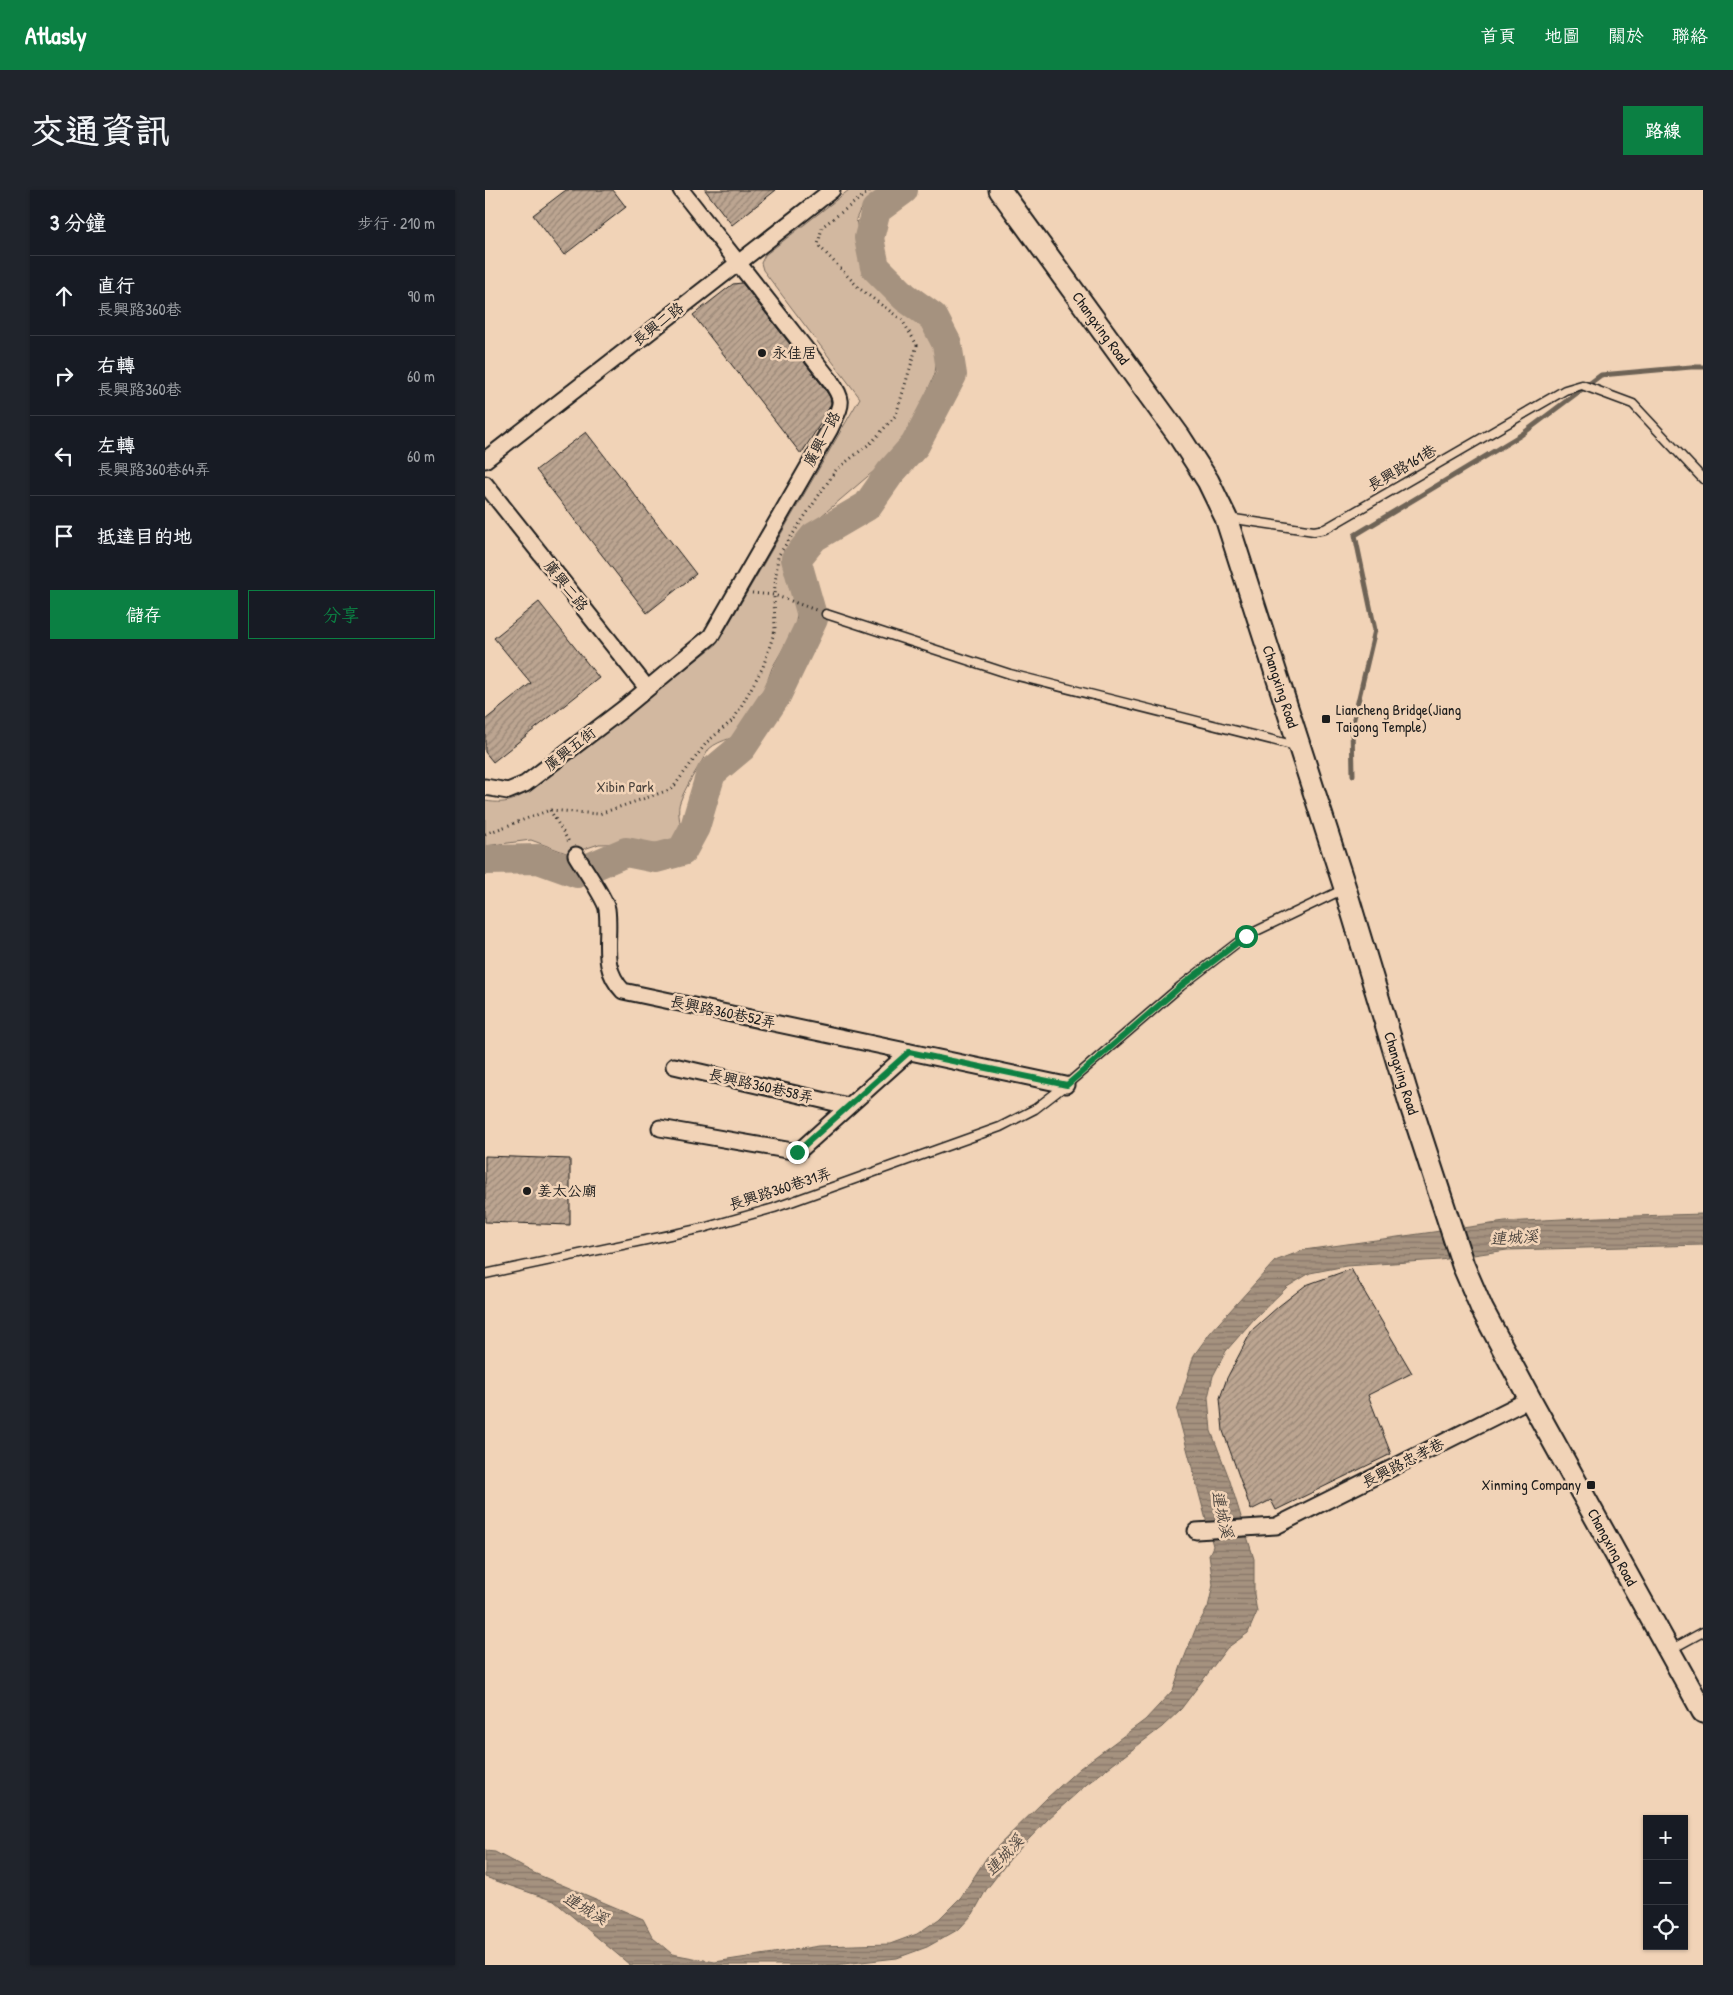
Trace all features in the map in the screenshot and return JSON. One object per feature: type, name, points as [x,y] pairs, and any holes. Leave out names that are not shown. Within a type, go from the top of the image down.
[{"type":"main road","name":"Changxing Road","points":[[1000,190],[1179,436],[1208,481],[1226,518],[1301,748],[1409,1100],[1455,1242],[1483,1309],[1530,1399],[1703,1712]]},
{"type":"street","name":"廣興一路","points":[[647,688],[711,636],[830,429],[841,405],[841,396],[681,190]]},
{"type":"street","name":"長興二路","points":[[485,460],[832,190]]},
{"type":"street","name":"廣興二路","points":[[485,484],[647,688]]},
{"type":"street","name":"廣興五街","points":[[485,787],[508,791],[525,784],[647,688]]},
{"type":"street","name":"長興路360巷52弄","points":[[576,855],[607,907],[608,964],[615,983],[623,991],[1067,1085]]},
{"type":"street","points":[[660,1128],[797,1152],[909,1052]]},
{"type":"street","name":"長興路360巷58弄","points":[[673,1066],[848,1106]]},
{"type":"street","name":"長興路忠孝巷","points":[[1196,1531],[1276,1526],[1530,1399]]},
{"type":"lane","name":"長興路161巷","points":[[1226,518],[1314,531],[1325,529],[1565,390],[1582,384],[1633,404],[1703,479]]},
{"type":"lane","points":[[826,614],[1010,674],[1301,748]]},
{"type":"lane","name":"長興路360巷31弄","points":[[485,1274],[703,1228],[775,1208],[1000,1127],[1035,1109],[1067,1085],[1181,986],[1246,936],[1345,888]]},
{"type":"lane","points":[[1669,1650],[1703,1632]]},
{"type":"path","points":[[738,592],[774,594],[826,614]]},
{"type":"path","points":[[550,810],[576,855]]},
{"type":"green space","name":"Xibin Park","points":[[849,190],[882,190],[860,210],[856,219],[862,253],[871,277],[880,288],[892,298],[918,312],[932,329],[938,343],[935,374],[904,439],[887,460],[800,534],[790,547],[788,568],[800,594],[795,628],[772,668],[751,727],[741,734],[709,749],[689,782],[680,802],[680,834],[674,843],[599,844],[569,854],[531,840],[485,846],[485,801],[501,802],[513,800],[530,790],[717,644],[860,398],[763,270],[761,263],[765,255]]},
{"type":"water","name":"連城溪","points":[[1703,1214],[1703,1245],[1507,1250],[1440,1260],[1346,1266],[1310,1273],[1287,1287],[1254,1319],[1226,1351],[1213,1376],[1208,1397],[1211,1431],[1229,1478],[1254,1559],[1254,1594],[1257,1612],[1248,1633],[1227,1648],[1181,1709],[1162,1727],[1087,1784],[1048,1819],[1010,1859],[986,1890],[973,1914],[959,1929],[927,1947],[897,1958],[834,1965],[630,1965],[554,1901],[485,1877],[485,1851],[495,1852],[534,1873],[643,1919],[653,1938],[672,1954],[715,1962],[819,1946],[890,1944],[917,1934],[939,1919],[961,1897],[987,1857],[1047,1798],[1080,1768],[1145,1720],[1173,1690],[1196,1628],[1208,1607],[1213,1585],[1209,1555],[1213,1546],[1177,1411],[1194,1355],[1210,1333],[1275,1261],[1304,1250],[1505,1222]]},
{"type":"building","points":[[566,190],[613,190],[626,207],[564,255],[533,215]]},
{"type":"building","points":[[705,190],[776,190],[732,225]]},
{"type":"building","name":"永佳居","points":[[742,283],[830,397],[831,403],[826,415],[801,454],[693,315],[733,284]]},
{"type":"building","points":[[586,432],[696,574],[647,613],[536,470]]},
{"type":"building","points":[[539,602],[599,678],[493,762],[485,752],[485,720],[531,683],[494,638]]},
{"type":"building","name":"姜太公廟","points":[[485,1156],[570,1159],[570,1225],[485,1222]]},
{"type":"building","points":[[1351,1269],[1412,1373],[1368,1395],[1391,1454],[1276,1510],[1271,1500],[1251,1510],[1223,1431],[1220,1398],[1227,1378],[1252,1330],[1279,1306],[1306,1285]]},
{"type":"waterway","points":[[485,860],[538,859],[577,873],[626,852],[656,858],[682,851],[695,827],[711,773],[742,747],[776,696],[813,619],[796,559],[814,537],[867,506],[890,473],[915,445],[952,375],[947,344],[933,317],[905,297],[875,267],[869,238],[876,210],[903,190]]},
{"type":"waterway","points":[[1353,775],[1352,727],[1375,630],[1355,535],[1521,435],[1601,375],[1703,367]]},
{"type":"place","name":"永佳居","points":[[762,353]]},
{"type":"place","name":"Liancheng Bridge(Jiang Taigong Temple)","points":[[1326,719]]},
{"type":"place","name":"姜太公廟","points":[[527,1191]]},
{"type":"place","name":"Xinming Company","points":[[1591,1485]]},
{"type":"route","points":[[797,1152],[909,1052],[1067,1085],[1181,986],[1246,936]]}]
